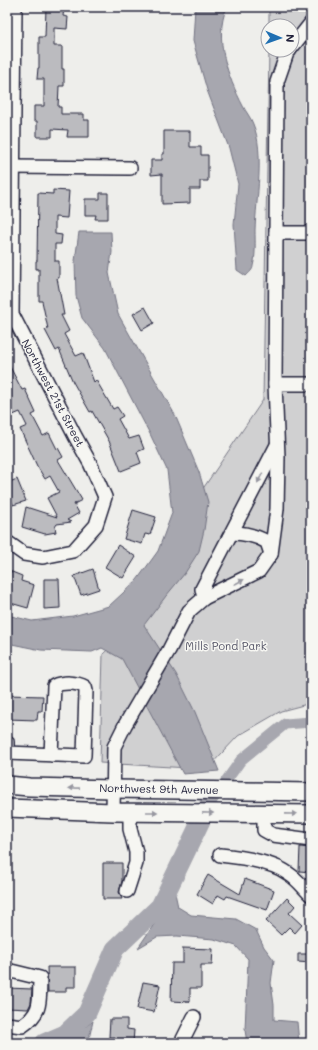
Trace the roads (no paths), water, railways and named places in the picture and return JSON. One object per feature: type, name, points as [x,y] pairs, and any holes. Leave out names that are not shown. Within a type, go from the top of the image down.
[{"type":"main road","name":"Northwest 9th Avenue","points":[[7,785],[113,789],[311,792]]},
{"type":"main road","name":"Northwest 9th Avenue","points":[[7,808],[121,812],[311,814]]},
{"type":"street","name":"Northwest 21st Street","points":[[7,542],[24,554],[43,557],[73,551],[96,525],[105,497],[90,463],[74,436],[9,313],[11,31],[16,7]]},
{"type":"street","points":[[300,37],[311,23]]},
{"type":"street","points":[[127,891],[136,863],[136,852],[130,829],[121,812],[113,789],[114,747],[125,725],[169,650],[189,611],[204,598],[259,571],[271,554],[277,508],[278,443],[275,384],[277,82],[285,58]]},
{"type":"street","points":[[10,167],[130,168]]},
{"type":"street","points":[[276,233],[307,233]]},
{"type":"street","points":[[275,384],[307,384]]},
{"type":"street","points":[[204,598],[202,589],[278,443]]},
{"type":"street","points":[[232,533],[246,533],[259,537],[267,542],[271,554]]},
{"type":"street","points":[[7,753],[51,755],[84,756],[86,691],[85,687],[81,684],[59,684],[54,686],[51,755]]},
{"type":"street","points":[[7,742],[7,750]]},
{"type":"street","points":[[264,814],[264,830],[273,835],[311,840]]},
{"type":"street","points":[[220,855],[236,857],[278,867],[289,874],[311,895]]},
{"type":"street","points":[[7,970],[40,978],[38,1010],[30,1021],[22,1026],[7,1024]]},
{"type":"street","points":[[181,1043],[194,1017]]},
{"type":"waterway","points":[[208,806],[241,760],[285,724],[311,722]]},
{"type":"waterway","points":[[44,1043],[65,1034],[87,1013],[115,949],[160,906],[208,806]]},
{"type":"park label","name":"Mills Pond Park","points":[[226,646]]}]
